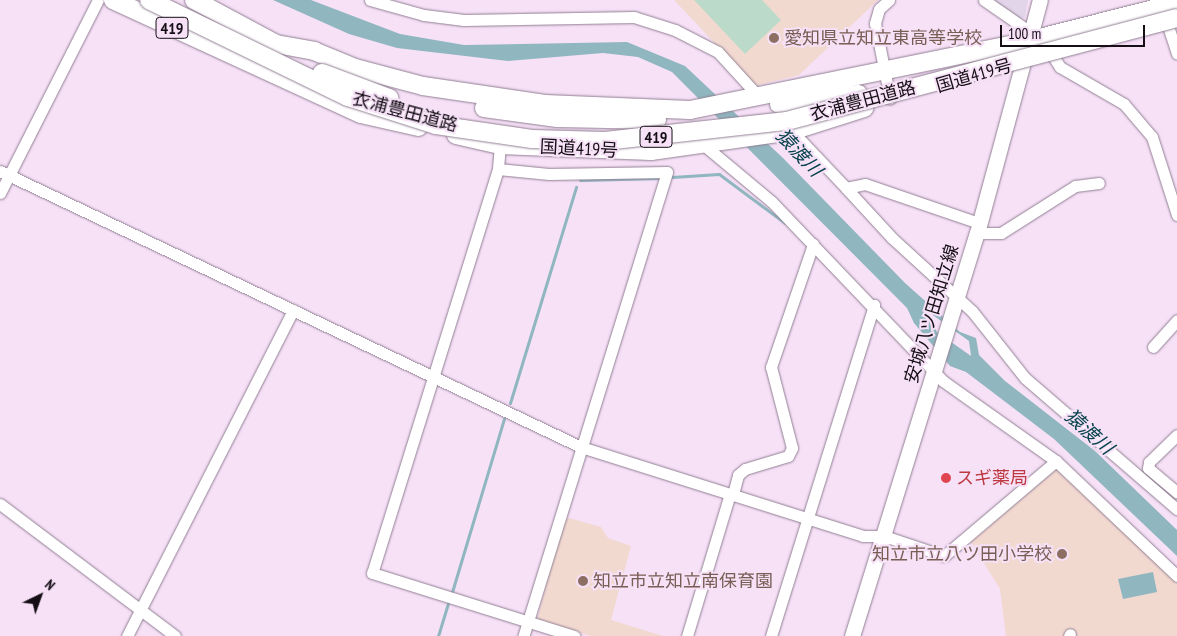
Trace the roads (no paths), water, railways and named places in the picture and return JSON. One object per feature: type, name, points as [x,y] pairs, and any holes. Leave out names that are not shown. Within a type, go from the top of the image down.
[{"type":"highway","name":"国道419号","points":[[113,0],[361,114],[500,145],[592,151],[711,144],[792,131],[890,100],[1023,62],[1053,56],[1174,23]]},
{"type":"highway","name":"衣浦豊田道路","points":[[127,0],[229,42],[348,97],[436,125],[532,139],[605,141],[788,121],[1174,23]]},
{"type":"highway","name":"衣浦豊田道路","points":[[149,0],[229,42]]},
{"type":"highway","name":"衣浦豊田道路","points":[[165,0],[335,79],[448,115],[545,129],[667,128],[722,122],[858,94],[1169,5]]},
{"type":"highway","name":"国道419号","points":[[194,0],[276,44],[481,98],[690,110],[754,99],[1169,5]]},
{"type":"highway","points":[[1169,5],[1174,23]]},
{"type":"highway","name":"衣浦豊田道路","points":[[276,44],[311,60],[375,83],[509,113],[562,119],[644,121],[858,94]]},
{"type":"main road","name":"安城八ツ田知立線","points":[[852,636],[978,228],[1040,0]]},
{"type":"street","points":[[0,193],[4,173],[98,0]]},
{"type":"street","points":[[370,0],[424,15],[464,20],[634,17],[675,30],[718,52],[754,99]]},
{"type":"street","points":[[889,0],[879,9],[875,23],[886,70],[890,100]]},
{"type":"street","points":[[984,0],[1029,36]]},
{"type":"street","points":[[1174,23],[1177,54]]},
{"type":"street","points":[[1053,56],[1060,67],[1124,104],[1152,137],[1177,215]]},
{"type":"street","points":[[792,131],[892,238],[955,299],[1025,378],[1177,509]]},
{"type":"street","points":[[711,144],[772,202],[874,305],[934,373],[1056,461],[1177,576]]},
{"type":"street","points":[[500,145],[498,169],[372,573],[574,636]]},
{"type":"street","points":[[498,169],[549,174],[667,172],[523,636]]},
{"type":"street","points":[[4,173],[581,448],[863,536],[884,536],[944,556],[1056,461]]},
{"type":"street","points":[[846,188],[865,184],[978,228],[1001,233],[1074,186],[1100,183]]},
{"type":"street","points":[[687,636],[738,475],[745,469],[788,456],[792,448],[770,367],[812,244]]},
{"type":"street","points":[[770,636],[874,305]]},
{"type":"street","points":[[127,636],[293,310]]},
{"type":"street","points":[[1153,346],[1177,320]]},
{"type":"street","points":[[1177,437],[1148,462],[1148,468],[1177,492]]},
{"type":"street","points":[[0,504],[175,636]]},
{"type":"waterway","points":[[672,177],[719,174],[785,223]]},
{"type":"waterway","points":[[580,180],[659,178]]},
{"type":"waterway","points":[[510,403],[576,187]]},
{"type":"waterway","points":[[452,592],[504,419]]},
{"type":"waterway","points":[[438,636],[448,603]]},
{"type":"place","name":"愛知県立知立東高等学校","points":[[774,38]]},
{"type":"place","name":"スギ薬局","points":[[946,478]]},
{"type":"place","name":"知立市立八ツ田小学校","points":[[1062,554]]},
{"type":"place","name":"知立市立知立南保育園","points":[[583,581]]},
{"type":"water label","name":"猿渡川","points":[[799,153]]},
{"type":"water label","name":"猿渡川","points":[[1089,432]]}]
